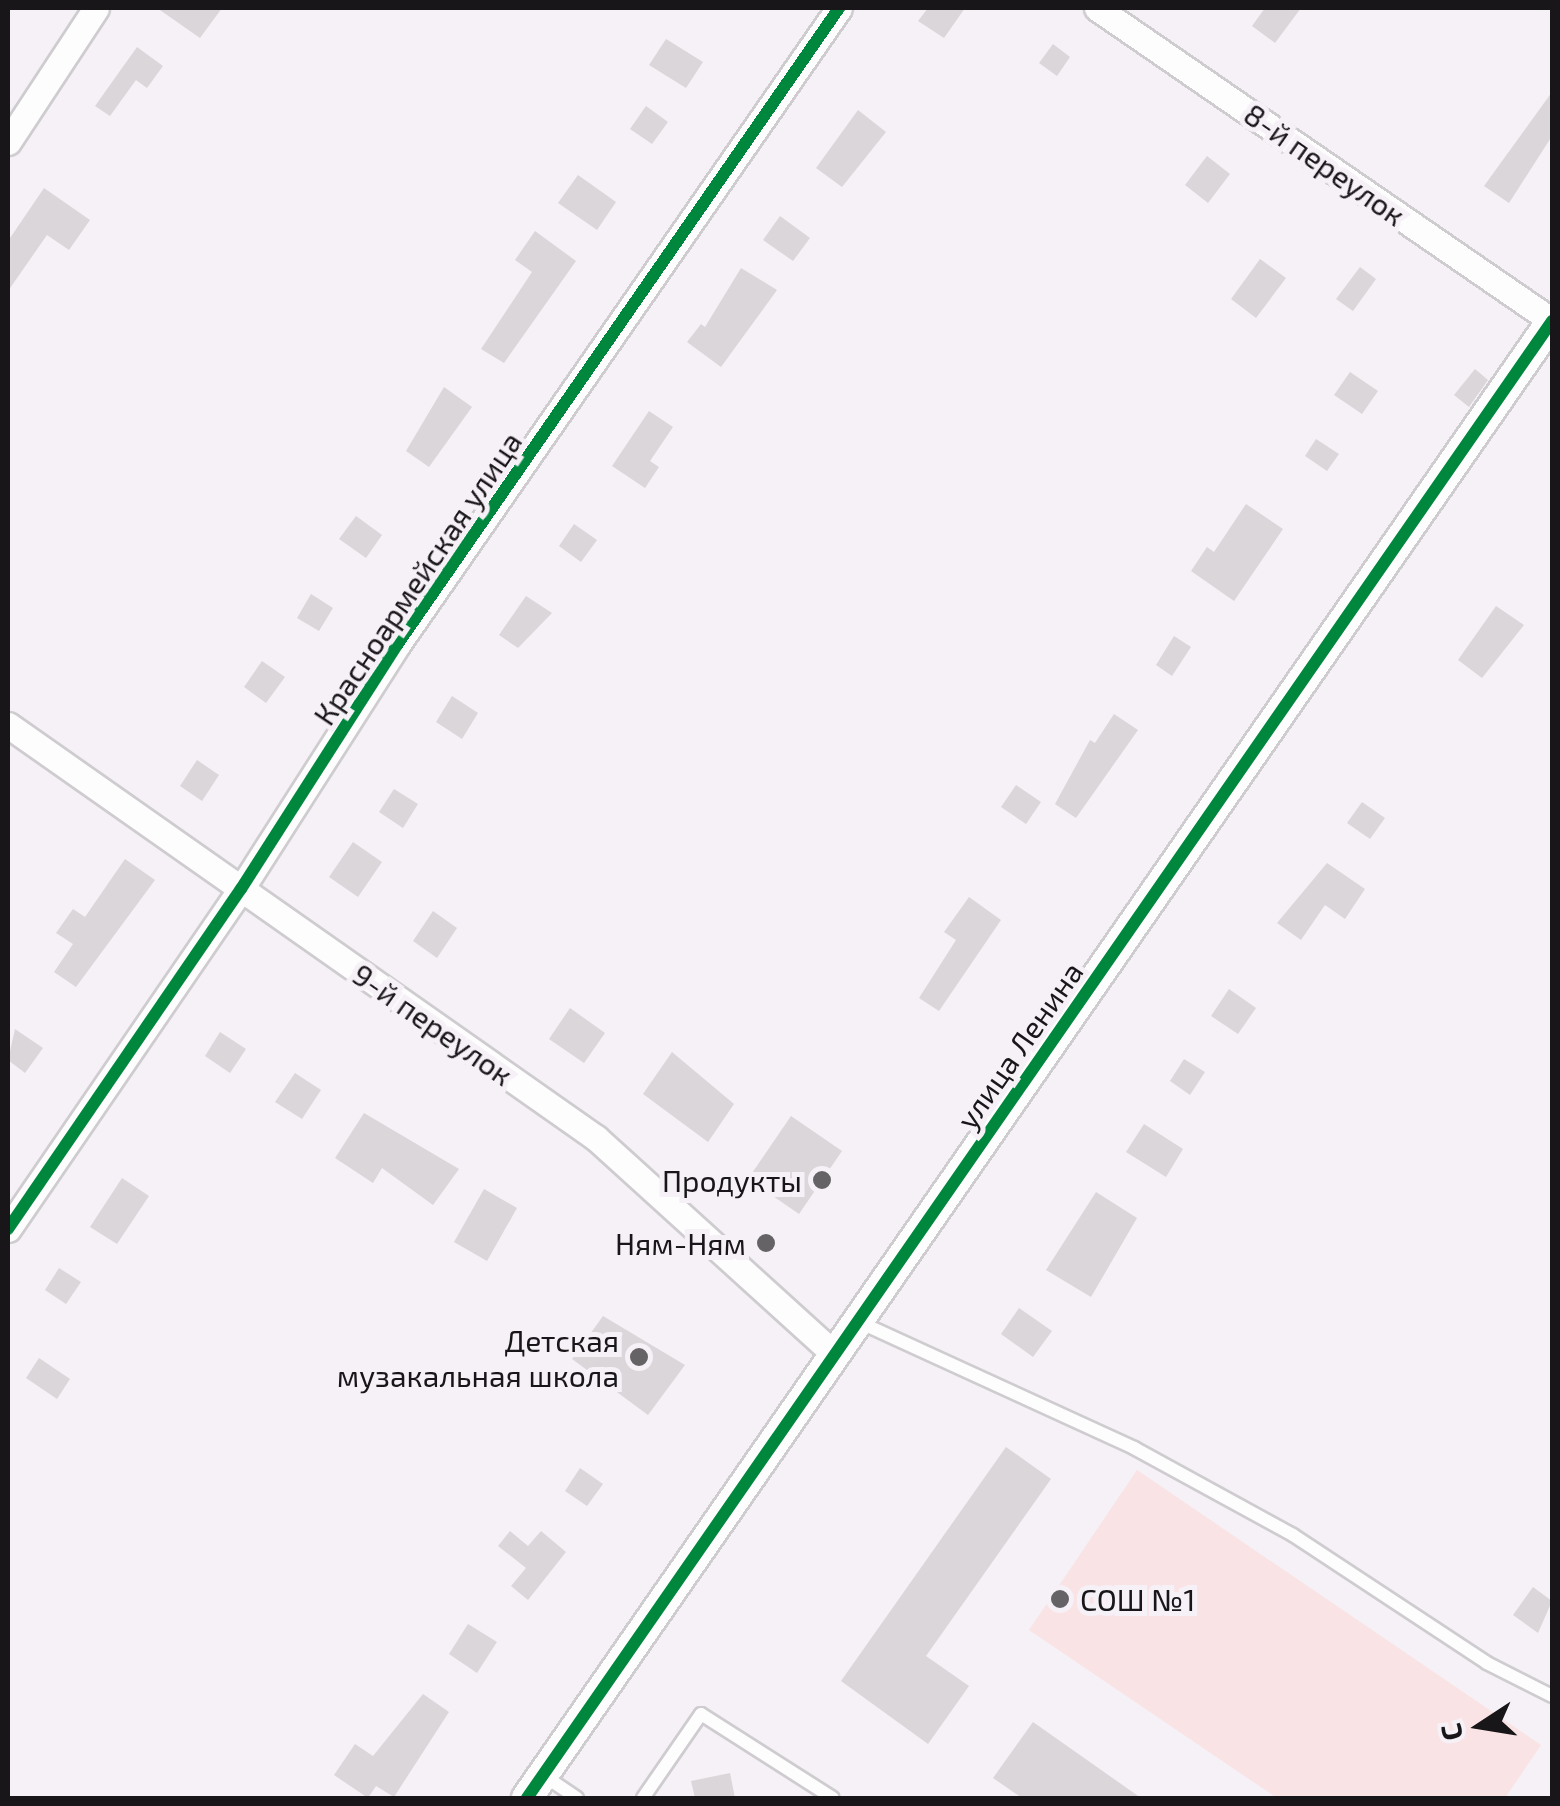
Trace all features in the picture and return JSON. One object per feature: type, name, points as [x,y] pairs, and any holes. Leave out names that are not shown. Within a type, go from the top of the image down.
[{"type":"street","points":[[8,142],[96,8]]},
{"type":"street","name":"Красноармейская улица","points":[[8,1229],[241,889],[397,645],[840,8]]},
{"type":"street","name":"8-й переулок","points":[[1097,8],[1552,321]]},
{"type":"street","name":"улица Ленина","points":[[535,1787],[1552,321]]},
{"type":"street","name":"9-й переулок","points":[[8,725],[596,1138],[834,1354]]},
{"type":"lane","points":[[858,1321],[1166,1465],[1293,1535],[1487,1663],[1552,1696]]},
{"type":"lane","points":[[644,1798],[701,1714],[833,1798]]},
{"type":"lane","points":[[535,1787],[577,1798]]},
{"type":"shaded area","points":[[1137,1470],[1541,1745],[1505,1798],[1277,1798],[1029,1630]]},
{"type":"building","points":[[157,8],[222,8],[200,38]]},
{"type":"building","points":[[928,8],[965,8],[944,38],[918,21]]},
{"type":"building","points":[[1265,8],[1301,8],[1275,43],[1252,26]]},
{"type":"building","points":[[666,39],[703,62],[686,88],[649,65]]},
{"type":"building","points":[[1053,44],[1070,57],[1057,76],[1039,63]]},
{"type":"building","points":[[137,47],[163,66],[147,88],[136,80],[110,116],[95,106]]},
{"type":"building","points":[[1552,92],[1552,136],[1509,203],[1484,186]]},
{"type":"building","points":[[646,106],[668,122],[652,144],[630,129]]},
{"type":"building","points":[[858,110],[886,132],[842,187],[816,168]]},
{"type":"building","points":[[1207,156],[1230,174],[1208,203],[1185,185]]},
{"type":"building","points":[[578,175],[616,202],[597,230],[558,203]]},
{"type":"building","points":[[44,188],[90,220],[69,250],[47,235],[8,291],[8,241]]},
{"type":"building","points":[[780,216],[810,238],[793,261],[763,240]]},
{"type":"building","points":[[535,231],[576,261],[504,363],[481,349],[532,272],[515,260]]},
{"type":"building","points":[[1260,259],[1286,278],[1256,318],[1231,299]]},
{"type":"building","points":[[1360,267],[1376,279],[1353,311],[1336,299]]},
{"type":"building","points":[[741,268],[777,290],[721,367],[687,342],[701,324],[705,327]]},
{"type":"building","points":[[1475,369],[1488,380],[1469,407],[1454,395]]},
{"type":"building","points":[[1350,372],[1378,391],[1362,414],[1334,395]]},
{"type":"building","points":[[444,387],[472,407],[429,467],[406,451]]},
{"type":"building","points":[[649,411],[673,427],[650,461],[659,467],[645,488],[612,466]]},
{"type":"building","points":[[1316,439],[1339,454],[1327,471],[1305,456]]},
{"type":"building","points":[[1246,504],[1283,529],[1234,601],[1191,571],[1207,547],[1214,552]]},
{"type":"building","points":[[356,516],[382,535],[366,558],[339,539]]},
{"type":"building","points":[[574,524],[597,540],[581,562],[559,546]]},
{"type":"building","points":[[311,594],[333,608],[319,631],[297,618]]},
{"type":"building","points":[[526,596],[552,613],[518,648],[499,635]]},
{"type":"building","points":[[1496,606],[1524,625],[1482,678],[1458,660]]},
{"type":"building","points":[[1174,636],[1191,647],[1172,676],[1156,665]]},
{"type":"building","points":[[262,661],[285,677],[266,703],[244,687]]},
{"type":"building","points":[[452,696],[478,713],[462,739],[436,722]]},
{"type":"building","points":[[1114,714],[1138,730],[1076,818],[1055,804],[1090,740],[1095,743]]},
{"type":"building","points":[[197,760],[219,775],[202,801],[180,786]]},
{"type":"building","points":[[1016,785],[1041,802],[1026,824],[1001,807]]},
{"type":"building","points":[[394,789],[418,804],[403,828],[379,812]]},
{"type":"building","points":[[1362,802],[1385,818],[1370,839],[1347,823]]},
{"type":"building","points":[[353,842],[382,862],[358,897],[329,877]]},
{"type":"building","points":[[125,859],[155,880],[76,987],[54,972],[73,944],[56,933],[73,909],[85,917]]},
{"type":"building","points":[[1327,863],[1365,889],[1345,919],[1325,905],[1301,940],[1277,923]]},
{"type":"building","points":[[969,897],[1001,920],[939,1011],[919,998],[956,940],[944,932]]},
{"type":"building","points":[[433,911],[457,928],[437,958],[413,941]]},
{"type":"building","points":[[1229,989],[1256,1008],[1238,1034],[1211,1016]]},
{"type":"building","points":[[570,1008],[605,1033],[584,1063],[549,1039]]},
{"type":"building","points":[[15,1029],[43,1048],[25,1073],[8,1060]]},
{"type":"building","points":[[220,1032],[246,1049],[230,1073],[205,1056]]},
{"type":"building","points":[[672,1052],[734,1104],[708,1142],[643,1094]]},
{"type":"building","points":[[1184,1059],[1205,1072],[1190,1095],[1170,1081]]},
{"type":"building","points":[[295,1073],[321,1090],[302,1119],[275,1102]]},
{"type":"building","points":[[364,1113],[459,1169],[433,1205],[382,1168],[373,1183],[335,1158]]},
{"type":"building","points":[[791,1116],[842,1151],[799,1214],[748,1179]]},
{"type":"building","points":[[1144,1124],[1183,1149],[1166,1177],[1126,1152]]},
{"type":"building","points":[[122,1178],[149,1196],[117,1244],[90,1227]]},
{"type":"building","points":[[484,1189],[517,1208],[487,1261],[454,1242]]},
{"type":"building","points":[[1096,1192],[1137,1218],[1091,1297],[1046,1270]]},
{"type":"building","points":[[59,1268],[81,1282],[66,1304],[45,1290]]},
{"type":"building","points":[[1019,1308],[1052,1331],[1033,1357],[1001,1334]]},
{"type":"building","points":[[603,1316],[685,1365],[648,1415],[572,1359]]},
{"type":"building","points":[[39,1358],[70,1379],[57,1399],[26,1378]]},
{"type":"building","points":[[1006,1447],[1051,1479],[926,1656],[969,1686],[928,1744],[841,1681]]},
{"type":"building","points":[[580,1468],[603,1484],[587,1506],[565,1491]]},
{"type":"building","points":[[510,1531],[528,1546],[541,1531],[566,1552],[528,1600],[511,1586],[526,1568],[498,1546]]},
{"type":"building","points":[[1533,1587],[1552,1601],[1538,1633],[1513,1615]]},
{"type":"building","points":[[468,1624],[497,1642],[477,1673],[449,1654]]},
{"type":"building","points":[[423,1694],[449,1712],[394,1797],[376,1786],[368,1798],[334,1775],[355,1744],[373,1756]]},
{"type":"building","points":[[1033,1722],[1141,1798],[1022,1798],[993,1778]]},
{"type":"building","points":[[730,1773],[735,1798],[695,1798],[691,1781]]},
{"type":"cycle path","points":[[8,1229],[241,889],[397,645],[839,8]]},
{"type":"cycle path","points":[[527,1798],[1552,321]]},
{"type":"place","name":"Продукты","points":[[822,1180]]},
{"type":"place","name":"Ням-Ням","points":[[766,1243]]},
{"type":"place","name":"Детская музакальная школа","points":[[639,1357]]},
{"type":"place","name":"СОШ №1","points":[[1060,1599]]}]
